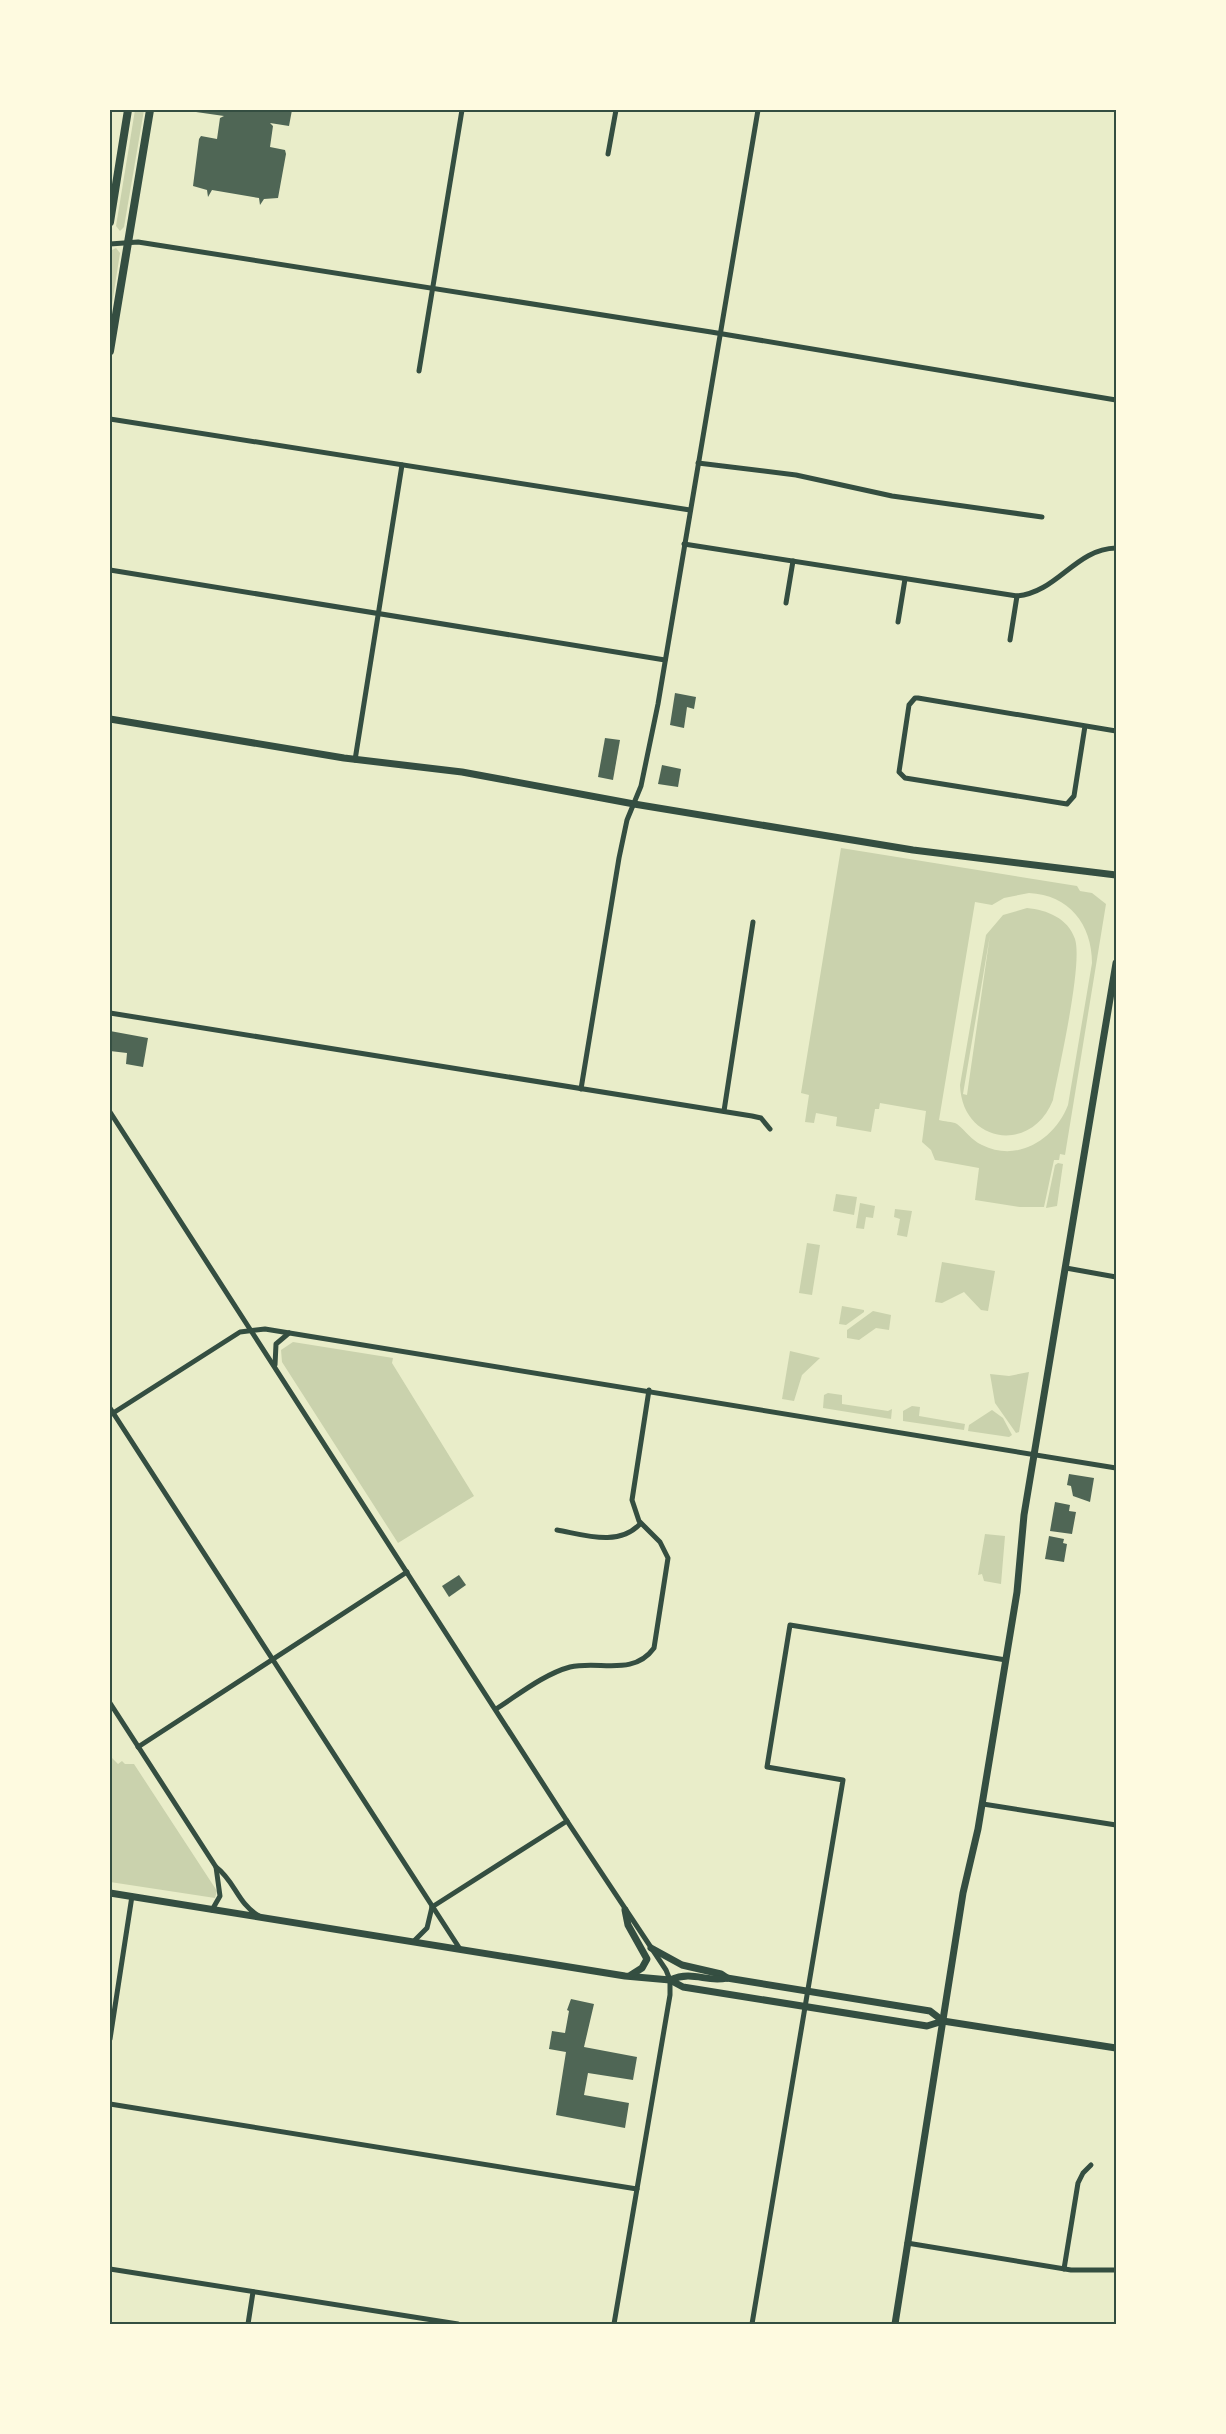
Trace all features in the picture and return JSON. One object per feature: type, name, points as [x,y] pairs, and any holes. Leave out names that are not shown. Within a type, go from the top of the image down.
[{"type":"main road","points":[[110,222],[110,210],[128,110]]},
{"type":"main road","points":[[110,351],[150,110]]},
{"type":"street","points":[[419,371],[462,110]]},
{"type":"street","points":[[608,154],[616,110]]},
{"type":"street","points":[[581,1089],[615,874],[626,823],[641,786],[665,660],[758,110]]},
{"type":"street","points":[[110,244],[128,241],[432,288],[1116,400]]},
{"type":"street","points":[[110,419],[690,510]]},
{"type":"street","points":[[698,463],[796,476],[891,495],[1042,517]]},
{"type":"street","points":[[355,760],[402,465]]},
{"type":"street","points":[[684,544],[1017,596],[1029,595],[1050,585],[1083,557],[1104,549],[1116,548]]},
{"type":"street","points":[[786,603],[793,561]]},
{"type":"street","points":[[110,570],[665,660]]},
{"type":"street","points":[[898,622],[905,579]]},
{"type":"street","points":[[1010,640],[1017,596]]},
{"type":"street","points":[[1085,726],[1074,796],[1070,803],[1063,805],[905,778],[900,775],[899,768],[907,716],[912,700],[918,698],[1116,731]]},
{"type":"street","points":[[110,719],[355,760],[462,772],[634,804],[913,850],[1116,875]]},
{"type":"street","points":[[724,1111],[753,922]]},
{"type":"street","points":[[895,2325],[964,1887],[983,1804],[1035,1454],[1116,968]]},
{"type":"street","points":[[110,1013],[724,1111],[761,1118],[770,1129]]},
{"type":"street","points":[[110,1112],[670,1980],[668,2007],[615,2325]]},
{"type":"street","points":[[1066,1268],[1116,1277]]},
{"type":"street","points":[[460,1949],[111,1412],[240,1332],[250,1329],[649,1390],[1116,1467]]},
{"type":"street","points":[[276,1369],[275,1347],[280,1339],[289,1334]]},
{"type":"street","points":[[496,1709],[564,1669],[588,1665],[628,1666],[644,1659],[651,1651],[656,1639],[669,1562],[663,1545],[640,1524],[634,1509],[632,1490],[649,1390]]},
{"type":"street","points":[[557,1530],[610,1538],[627,1534],[640,1524]]},
{"type":"street","points":[[138,1748],[407,1572]]},
{"type":"street","points":[[752,2325],[843,1780],[767,1767],[790,1624],[1006,1660]]},
{"type":"street","points":[[110,1703],[216,1867],[224,1872],[241,1902],[261,1918]]},
{"type":"street","points":[[983,1804],[1116,1825]]},
{"type":"street","points":[[413,1942],[429,1925],[432,1907],[567,1821]]},
{"type":"street","points":[[212,1910],[217,1905],[220,1896],[216,1867]]},
{"type":"street","points":[[110,1893],[625,1976],[670,1980],[683,1987],[927,2026],[943,2021],[1116,2048]]},
{"type":"street","points":[[110,2038],[132,1896]]},
{"type":"street","points":[[625,1910],[628,1925],[645,1951],[647,1959],[640,1970],[625,1976]]},
{"type":"street","points":[[651,1948],[681,1965],[722,1974],[728,1978]]},
{"type":"street","points":[[670,1980],[685,1974],[728,1978],[930,2011],[943,2021]]},
{"type":"street","points":[[110,2104],[637,2189]]},
{"type":"street","points":[[1064,2269],[1078,2183],[1083,2173],[1091,2165]]},
{"type":"street","points":[[907,2243],[1064,2269],[1116,2270]]},
{"type":"street","points":[[110,2269],[458,2325]]},
{"type":"street","points":[[248,2325],[253,2292]]},
{"type":"green space","points":[[135,110],[144,110],[124,227],[120,231],[116,226]]},
{"type":"green space","points":[[116,248],[120,253],[110,317],[112,250]]},
{"type":"green space","points":[[841,848],[1077,886],[1080,891],[1092,893],[1106,904],[1065,1155],[1060,1154],[1059,1160],[1054,1160],[1044,1207],[1020,1207],[975,1200],[979,1168],[935,1160],[931,1150],[922,1142],[926,1111],[880,1103],[879,1109],[875,1109],[871,1132],[836,1126],[837,1117],[816,1113],[814,1123],[805,1122],[809,1095],[801,1093]],"holes":[[[1029,893],[1056,899],[1076,914],[1083,924],[1091,949],[1092,963],[1068,1105],[1054,1128],[1034,1144],[1022,1149],[995,1150],[978,1143],[957,1124],[939,1120],[975,902],[992,905],[1004,898]]]},
{"type":"green space","points":[[1027,908],[1056,916],[1072,932],[1077,952],[1065,1042],[1053,1100],[1043,1117],[1030,1129],[1015,1135],[999,1135],[985,1130],[972,1120],[964,1105],[960,1085],[986,935],[1003,915]],"holes":[[[990,935],[967,1095],[963,1094]]]},
{"type":"green space","points":[[1063,1164],[1057,1206],[1046,1208],[1055,1165]]},
{"type":"green space","points":[[836,1194],[857,1197],[854,1215],[833,1211]]},
{"type":"green space","points":[[860,1203],[875,1206],[873,1218],[866,1217],[864,1229],[856,1228]]},
{"type":"green space","points":[[895,1209],[912,1211],[907,1237],[897,1235],[900,1219],[894,1217]]},
{"type":"green space","points":[[807,1243],[820,1245],[812,1295],[799,1293]]},
{"type":"green space","points":[[942,1262],[995,1271],[988,1311],[981,1310],[964,1292],[942,1303],[935,1302]]},
{"type":"green space","points":[[842,1306],[864,1310],[864,1312],[846,1325],[839,1324]]},
{"type":"green space","points":[[873,1311],[891,1315],[889,1330],[876,1328],[859,1340],[847,1338],[847,1330]]},
{"type":"green space","points":[[293,1342],[393,1358],[392,1363],[474,1496],[398,1543],[282,1362],[281,1350]]},
{"type":"green space","points":[[790,1351],[820,1358],[802,1375],[794,1401],[782,1399]]},
{"type":"green space","points":[[1029,1372],[1019,1432],[1016,1433],[995,1403],[990,1374],[1009,1376]]},
{"type":"green space","points":[[828,1393],[842,1395],[842,1404],[888,1411],[892,1409],[891,1419],[823,1408],[824,1395]]},
{"type":"green space","points":[[912,1406],[920,1407],[919,1416],[965,1424],[964,1430],[903,1421],[903,1411]]},
{"type":"green space","points":[[992,1410],[1003,1418],[1012,1435],[1009,1437],[968,1431],[969,1425]]},
{"type":"green space","points":[[985,1534],[1005,1536],[1001,1584],[984,1581],[982,1574],[978,1575]]},
{"type":"green space","points":[[110,1756],[118,1764],[122,1761],[125,1764],[134,1764],[217,1891],[215,1898],[110,1882]]},
{"type":"building","points":[[196,110],[292,110],[289,126],[270,123],[273,126],[270,147],[285,150],[286,154],[278,198],[264,199],[260,205],[259,198],[212,190],[208,197],[207,190],[193,186],[199,139],[201,136],[217,139],[220,118],[224,116],[196,112]]},
{"type":"building","points":[[675,693],[696,697],[694,709],[687,707],[684,728],[670,725]]},
{"type":"building","points":[[605,738],[620,740],[613,780],[598,777]]},
{"type":"building","points":[[662,765],[681,769],[678,787],[658,784]]},
{"type":"building","points":[[110,1031],[148,1038],[143,1067],[126,1064],[127,1053],[110,1051]]},
{"type":"building","points":[[1069,1474],[1094,1478],[1090,1502],[1073,1496],[1071,1486],[1067,1485]]},
{"type":"building","points":[[1055,1502],[1070,1505],[1069,1511],[1076,1512],[1072,1534],[1050,1531]]},
{"type":"building","points":[[1049,1536],[1064,1539],[1063,1543],[1067,1544],[1064,1562],[1045,1559]]},
{"type":"building","points":[[459,1575],[466,1585],[449,1597],[442,1586]]},
{"type":"building","points":[[571,1999],[594,2004],[584,2047],[637,2057],[633,2080],[588,2073],[584,2095],[629,2103],[625,2128],[556,2115],[566,2052],[549,2049],[552,2031],[565,2033],[569,2011],[567,2010]]}]
